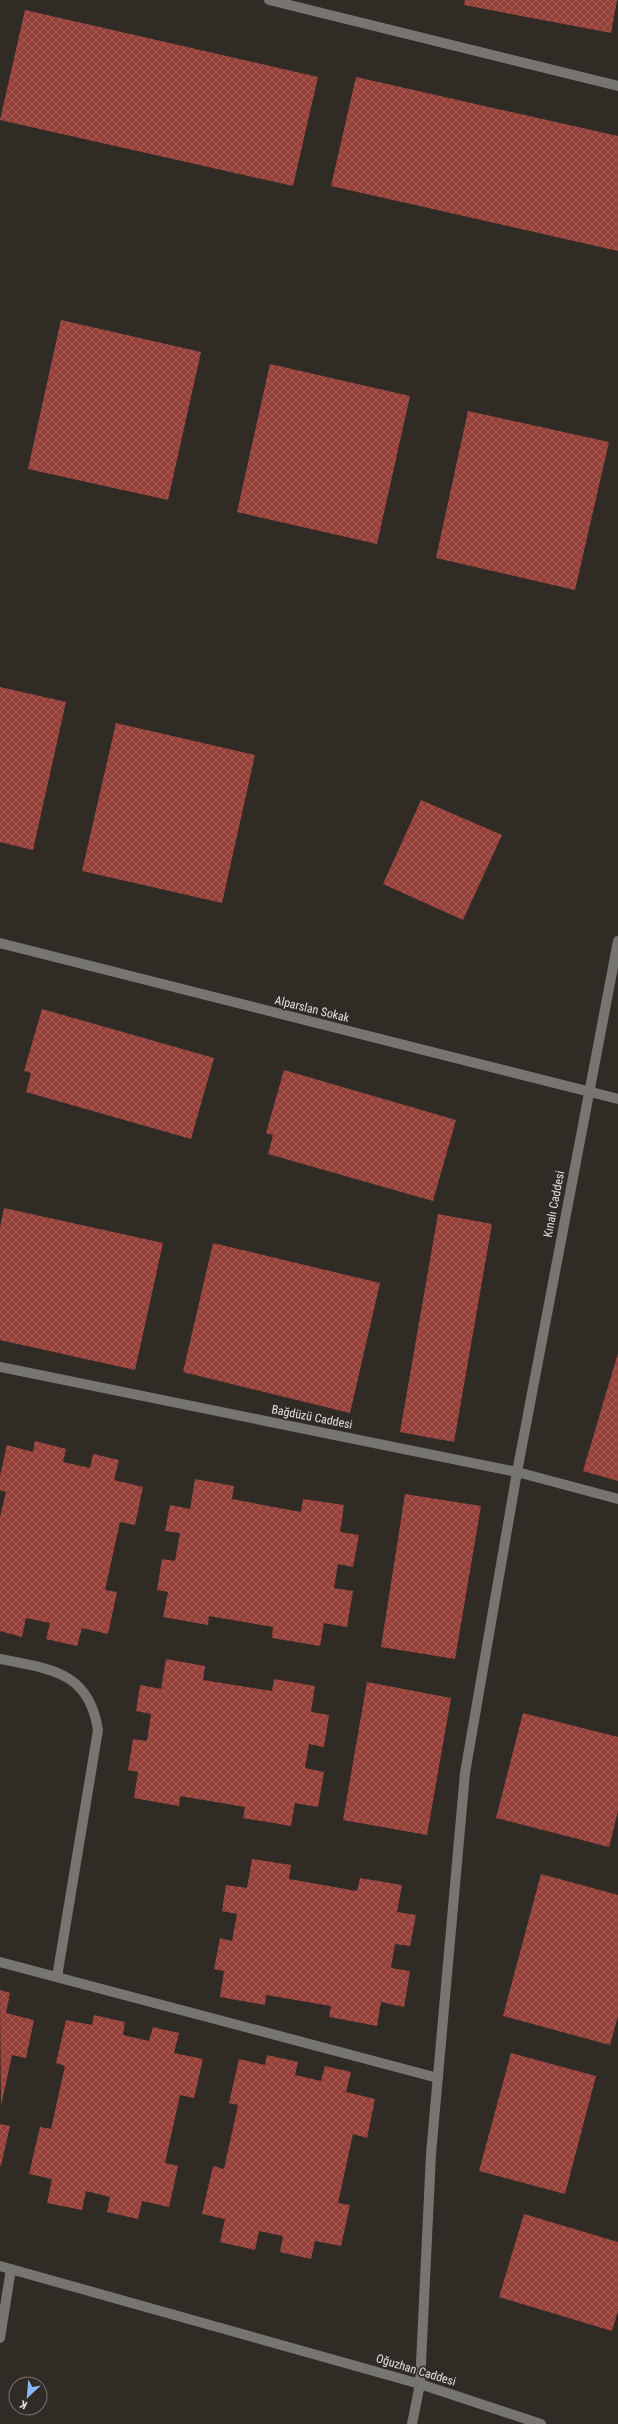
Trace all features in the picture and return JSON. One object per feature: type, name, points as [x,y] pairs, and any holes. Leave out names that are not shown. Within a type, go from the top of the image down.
[{"type":"street","points":[[269,0],[618,86]]},
{"type":"street","name":"Kınalı Caddesi","points":[[412,2424],[420,2384],[431,2154],[464,1772],[517,1472],[588,1092],[618,942]]},
{"type":"street","name":"Alparslan Sokak","points":[[0,943],[618,1099]]},
{"type":"street","name":"Bağdüzü Caddesi","points":[[0,1367],[517,1472],[618,1499]]},
{"type":"street","points":[[0,1659],[60,1673],[77,1683],[89,1698],[96,1714],[98,1730],[57,1977]]},
{"type":"street","points":[[0,1962],[438,2078]]},
{"type":"street","name":"Oğuzhan Caddesi","points":[[0,2266],[420,2384],[541,2424]]},
{"type":"street","points":[[0,2338],[11,2269]]},
{"type":"building","points":[[465,0],[617,0],[611,33],[464,5]]},
{"type":"building","points":[[25,10],[318,77],[293,186],[0,120]]},
{"type":"building","points":[[356,77],[618,136],[618,251],[331,186]]},
{"type":"building","points":[[61,320],[201,352],[168,500],[28,469]]},
{"type":"building","points":[[270,364],[410,396],[377,544],[237,512]]},
{"type":"building","points":[[468,411],[609,442],[575,590],[436,558]]},
{"type":"building","points":[[0,687],[66,702],[33,850],[0,842]]},
{"type":"building","points":[[116,723],[255,755],[222,903],[82,871]]},
{"type":"building","points":[[421,800],[502,835],[463,920],[383,884]]},
{"type":"building","points":[[42,1009],[214,1058],[191,1139],[26,1092],[31,1073],[24,1071]]},
{"type":"building","points":[[284,1070],[456,1120],[433,1201],[268,1154],[273,1135],[266,1133]]},
{"type":"building","points":[[4,1208],[163,1243],[135,1370],[0,1340],[0,1228]]},
{"type":"building","points":[[438,1214],[492,1224],[454,1442],[400,1432]]},
{"type":"building","points":[[213,1243],[380,1283],[350,1413],[183,1372]]},
{"type":"building","points":[[618,1353],[618,1481],[583,1471]]},
{"type":"building","points":[[35,1441],[66,1449],[63,1462],[90,1468],[93,1454],[119,1460],[114,1480],[143,1487],[135,1525],[120,1522],[105,1590],[117,1592],[108,1634],[82,1628],[77,1646],[46,1639],[50,1623],[26,1618],[22,1637],[0,1631],[0,1517],[6,1492],[0,1490],[0,1476],[7,1445],[33,1452]]},
{"type":"building","points":[[195,1479],[234,1486],[232,1499],[301,1512],[303,1499],[344,1505],[340,1532],[359,1535],[353,1567],[338,1564],[334,1588],[353,1591],[347,1627],[324,1623],[320,1646],[272,1638],[273,1627],[209,1616],[208,1625],[163,1617],[168,1592],[157,1590],[162,1559],[175,1561],[180,1533],[165,1531],[170,1505],[190,1509]]},
{"type":"building","points":[[405,1494],[481,1506],[455,1659],[381,1647]]},
{"type":"building","points":[[166,1659],[205,1666],[203,1680],[272,1691],[274,1679],[315,1686],[311,1712],[329,1715],[324,1747],[309,1744],[305,1768],[324,1772],[318,1807],[295,1803],[291,1826],[243,1818],[245,1807],[180,1796],[179,1806],[134,1798],[138,1772],[128,1770],[133,1739],[147,1741],[151,1714],[136,1711],[140,1685],[161,1689]]},
{"type":"building","points":[[367,1682],[451,1698],[427,1835],[343,1820]]},
{"type":"building","points":[[523,1713],[618,1737],[618,1811],[609,1847],[496,1818]]},
{"type":"building","points":[[252,1859],[291,1865],[289,1879],[357,1891],[360,1878],[402,1885],[397,1912],[416,1915],[410,1946],[395,1944],[391,1968],[410,1971],[404,2007],[381,2002],[377,2026],[329,2017],[331,2006],[266,1995],[265,2005],[220,1997],[224,1971],[214,1969],[220,1938],[232,1941],[237,1914],[222,1911],[226,1885],[247,1888]]},
{"type":"building","points":[[541,1874],[618,1895],[618,2016],[610,2045],[503,2016]]},
{"type":"building","points":[[0,1990],[10,1993],[6,2013],[34,2020],[26,2058],[12,2055],[1,2106]]},
{"type":"building","points":[[94,2015],[125,2022],[123,2035],[149,2041],[153,2027],[179,2033],[174,2053],[203,2059],[194,2098],[180,2095],[165,2163],[178,2166],[169,2207],[142,2201],[138,2219],[107,2212],[110,2197],[86,2191],[82,2210],[47,2203],[52,2179],[29,2174],[40,2127],[51,2129],[65,2066],[56,2063],[66,2020],[92,2025]]},
{"type":"building","points":[[511,2053],[596,2076],[565,2194],[479,2171]]},
{"type":"building","points":[[267,2055],[298,2062],[295,2075],[321,2081],[325,2066],[351,2072],[346,2092],[375,2099],[367,2138],[353,2134],[338,2203],[350,2205],[341,2246],[315,2241],[311,2259],[280,2252],[283,2236],[259,2231],[255,2250],[220,2242],[225,2219],[202,2214],[213,2166],[224,2169],[238,2105],[229,2103],[239,2059],[265,2065]]},
{"type":"building","points":[[0,2124],[10,2126],[1,2166],[0,2166]]},
{"type":"building","points":[[524,2214],[618,2242],[618,2311],[612,2331],[499,2297]]}]
